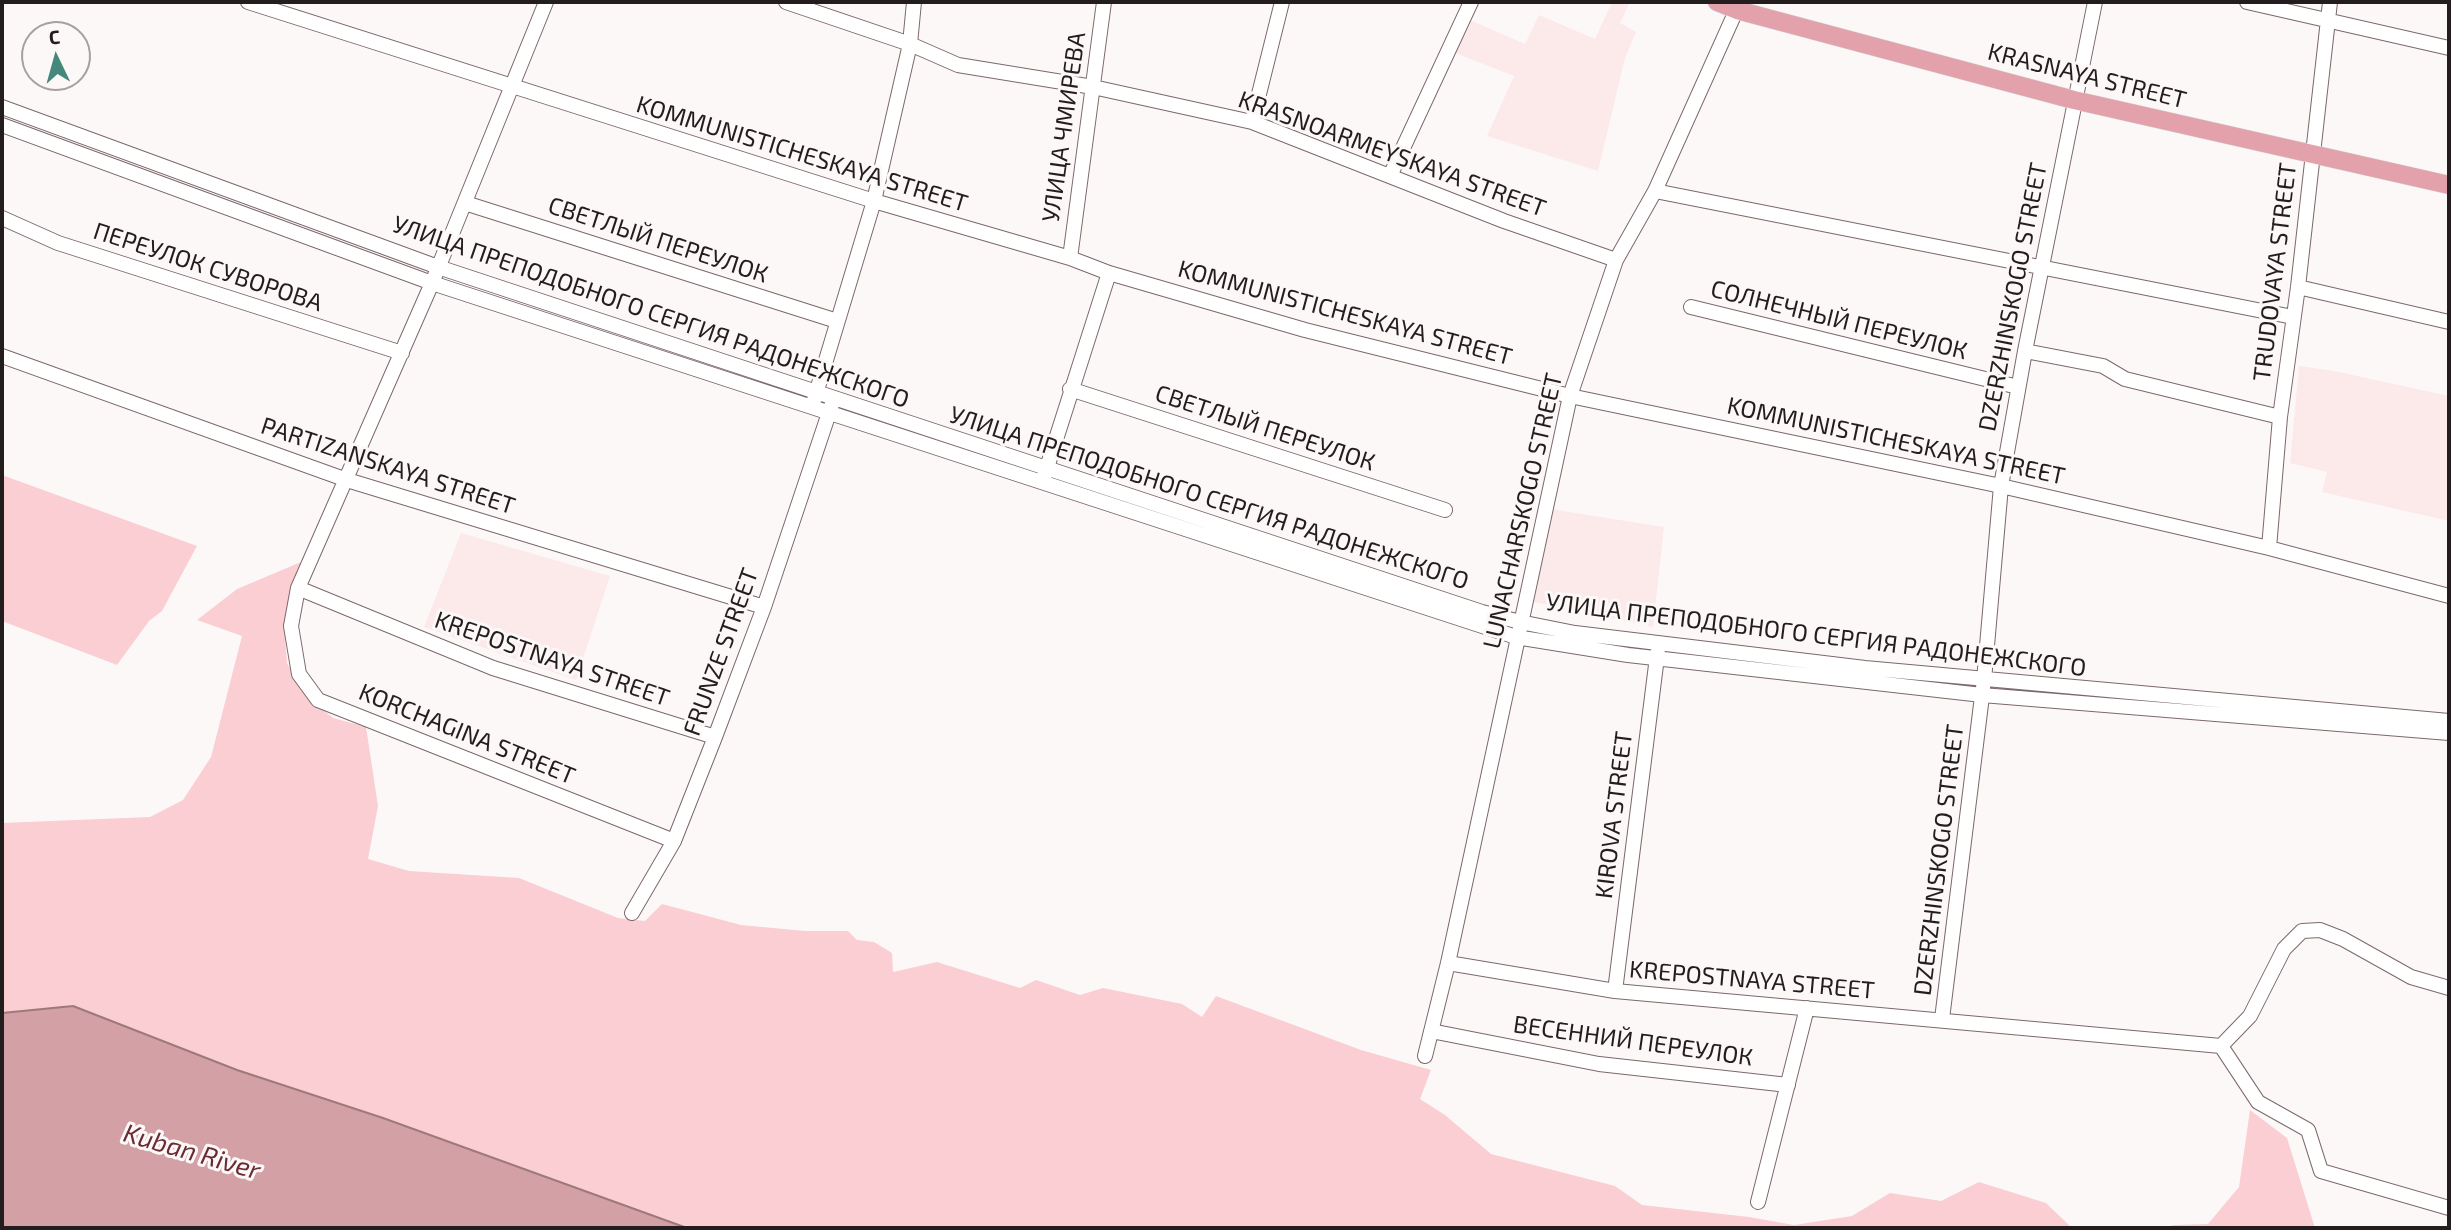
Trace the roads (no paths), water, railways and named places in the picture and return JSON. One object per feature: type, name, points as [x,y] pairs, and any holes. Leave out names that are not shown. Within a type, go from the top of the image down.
[{"type":"main road","name":"KRASNAYA STREET","points":[[1717,2],[2074,100],[2449,185]]},
{"type":"street","name":"KOMMUNISTICHESKAYA STREET","points":[[248,2],[874,201],[1305,330],[1570,396],[2001,486],[2269,548],[2449,596]]},
{"type":"street","name":"KORCHAGINA STREET","points":[[546,2],[402,354],[298,588],[291,626],[299,674],[318,700],[674,841]]},
{"type":"street","name":"KRASNOARMEYSKAYA STREET","points":[[786,2],[909,44],[958,65],[1093,87],[1252,122],[1504,221],[1616,260]]},
{"type":"street","points":[[814,400],[874,201],[909,44],[914,2]]},
{"type":"street","name":"УЛИЦА ЧМИРЕВА","points":[[1070,258],[1104,2]]},
{"type":"street","points":[[1252,122],[1282,2]]},
{"type":"street","points":[[1390,176],[1471,2]]},
{"type":"street","name":"DZERZHINSKOGO STREET","points":[[1942,1019],[1983,687],[2001,486],[2018,387],[2095,2]]},
{"type":"street","points":[[2247,2],[2449,48]]},
{"type":"street","name":"TRUDOVAYA STREET","points":[[2269,548],[2280,417],[2298,287],[2330,2]]},
{"type":"street","name":"LUNACHARSKOGO STREET","points":[[1425,1056],[1448,963],[1570,396],[1616,260],[1655,191],[1739,6]]},
{"type":"street","name":"УЛИЦА ПРЕПОДОБНОГО СЕРГИЯ РАДОНЕЖСКОГО","points":[[2,107],[438,267],[814,400]]},
{"type":"street","name":"УЛИЦА ПРЕПОДОБНОГО СЕРГИЯ РАДОНЕЖСКОГО","points":[[2,125],[432,283],[831,405],[1482,612],[1658,651]]},
{"type":"street","points":[[1655,191],[2293,317]]},
{"type":"street","name":"СВЕТЛЫЙ ПЕРЕУЛОК","points":[[465,203],[837,321]]},
{"type":"street","name":"ПЕРЕУЛОК СУВОРОВА","points":[[2,218],[58,243],[402,354]]},
{"type":"street","points":[[1045,475],[1070,389],[1109,273]]},
{"type":"street","points":[[2298,287],[2449,322]]},
{"type":"street","name":"СОЛНЕЧНЫЙ ПЕРЕУЛОК","points":[[1691,307],[2018,387]]},
{"type":"street","points":[[2025,351],[2103,366],[2125,379],[2280,417]]},
{"type":"street","name":"PARTIZANSKAYA STREET","points":[[2,356],[347,480],[764,607]]},
{"type":"street","name":"СВЕТЛЫЙ ПЕРЕУЛОК","points":[[1070,389],[1445,510]]},
{"type":"street","name":"FRUNZE STREET","points":[[632,914],[674,841],[715,737],[764,607],[831,405]]},
{"type":"street","name":"УЛИЦА ПРЕПОДОБНОГО СЕРГИЯ РАДОНЕЖСКОГО","points":[[1045,475],[1516,637],[2449,733]]},
{"type":"street","name":"KREPOSTNAYA STREET","points":[[298,588],[493,668],[715,737]]},
{"type":"street","name":"KIROVA STREET","points":[[1615,991],[1658,651]]},
{"type":"street","name":"УЛИЦА ПРЕПОДОБНОГО СЕРГИЯ РАДОНЕЖСКОГО","points":[[1983,687],[2449,721]]},
{"type":"street","points":[[2449,988],[2411,977],[2343,939],[2320,930],[2302,931],[2284,949],[2250,1016],[2221,1046],[2258,1102],[2308,1130],[2321,1171],[2449,1208]]},
{"type":"street","name":"KREPOSTNAYA STREET","points":[[1448,963],[1615,991],[2221,1046]]},
{"type":"street","points":[[1758,1202],[1807,1008]]},
{"type":"street","name":"ВЕСЕННИЙ ПЕРЕУЛОК","points":[[1431,1031],[1598,1064],[1788,1086]]},
{"type":"water","name":"Kuban River","points":[[73,1006],[237,1070],[383,1118],[687,1228],[2,1228],[2,1013]]}]
